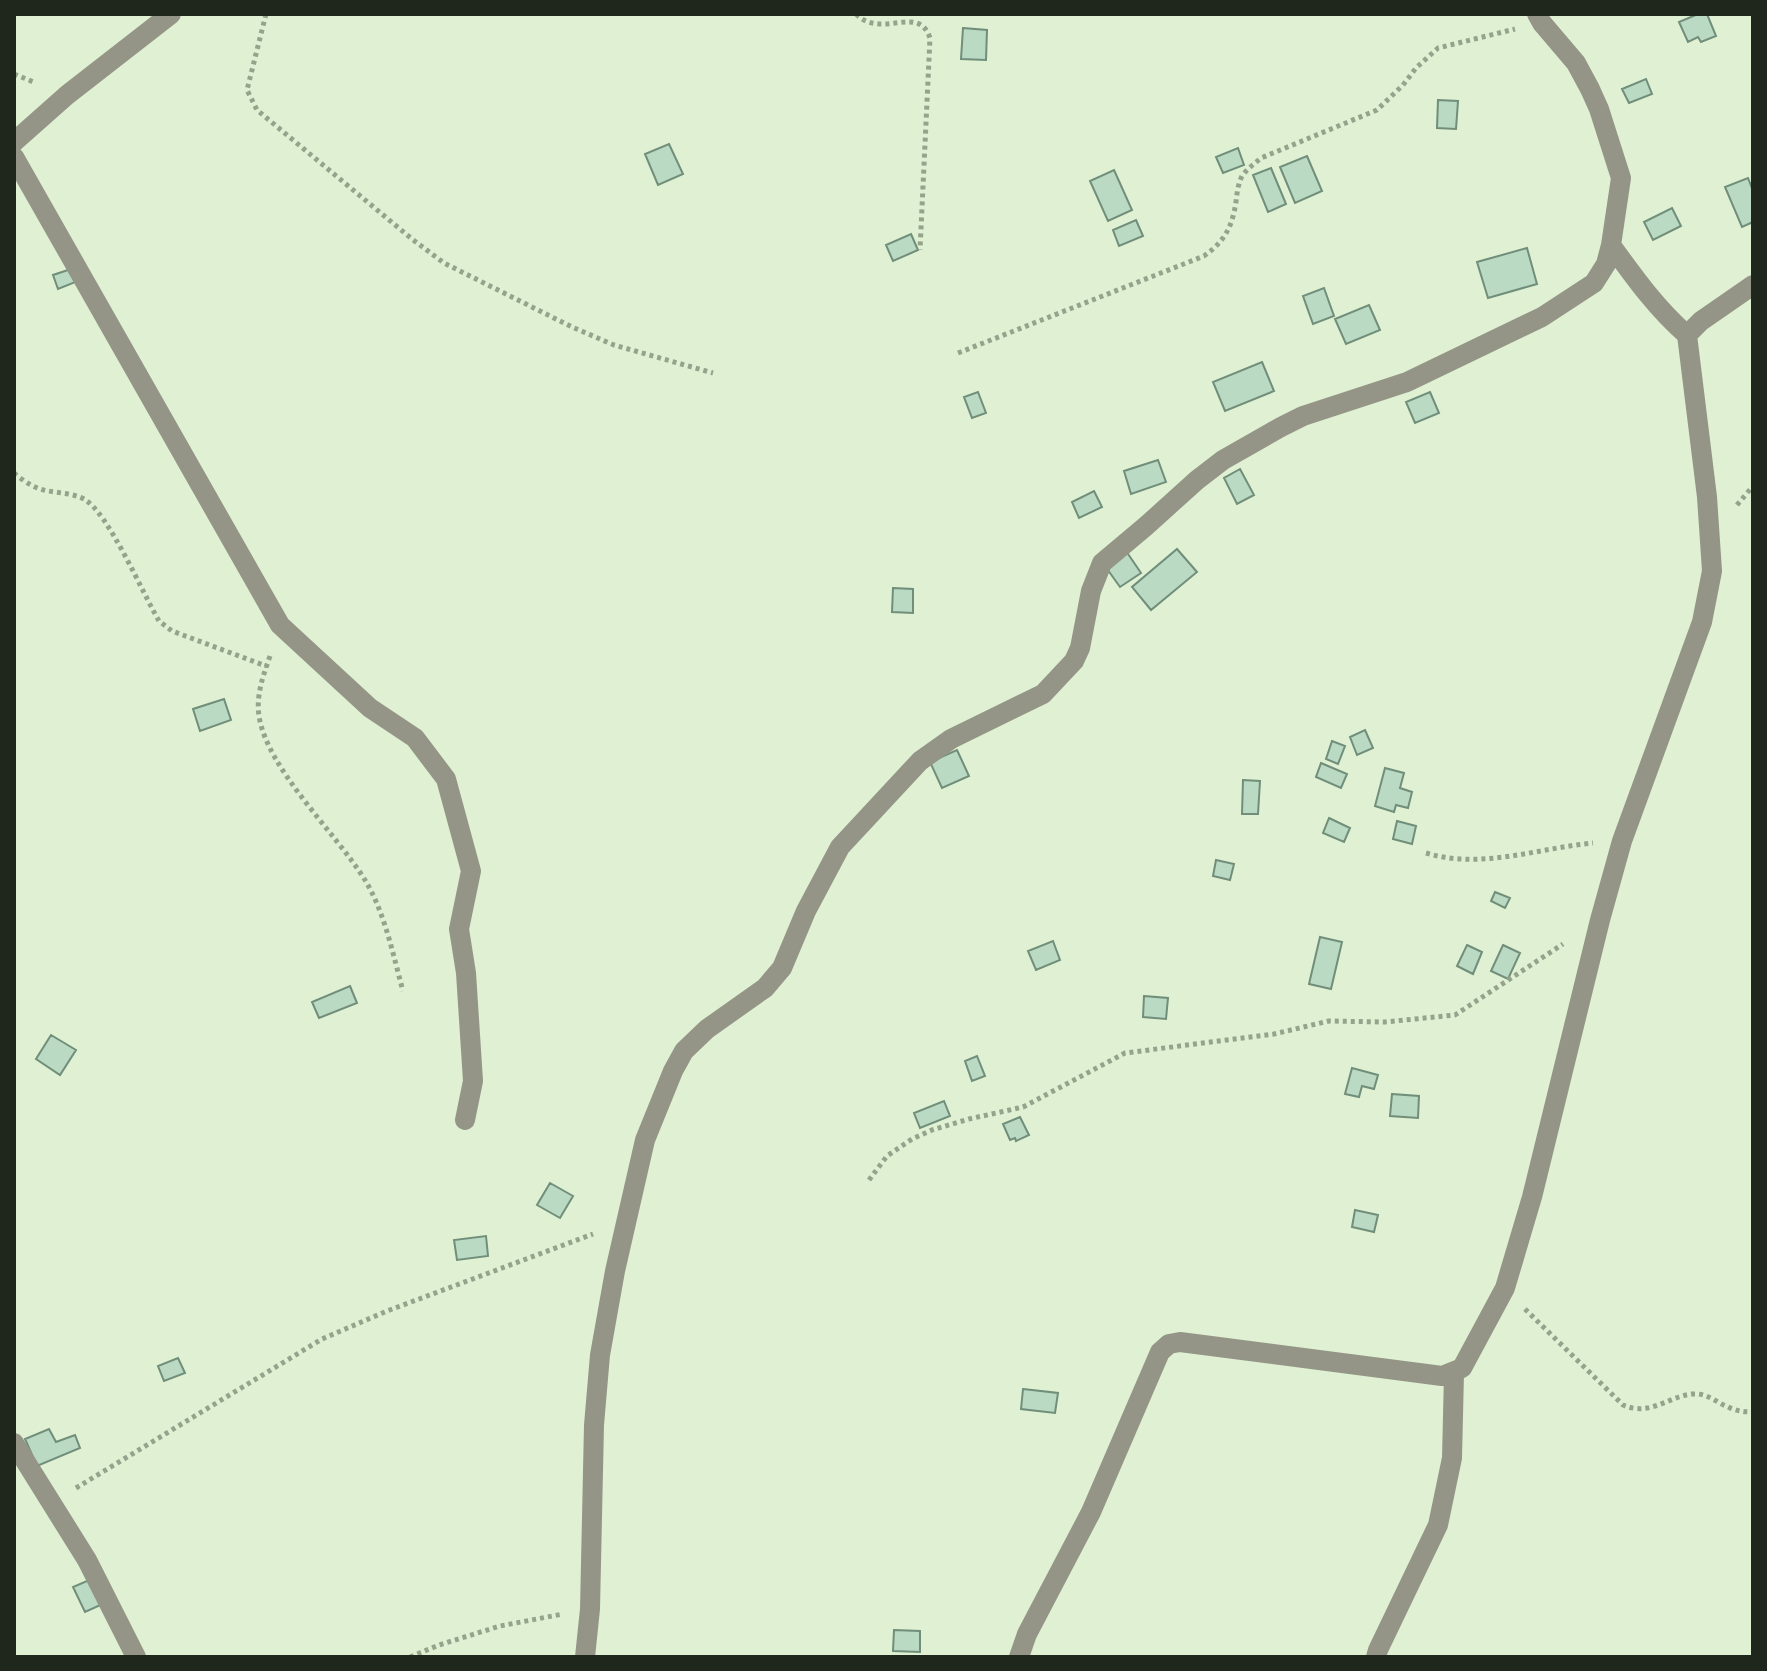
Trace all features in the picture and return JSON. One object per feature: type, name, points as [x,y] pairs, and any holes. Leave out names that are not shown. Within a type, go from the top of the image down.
[{"type":"street","points":[[14,142],[67,95],[171,14]]},
{"type":"street","points":[[585,1657],[590,1609],[598,1369],[615,1271],[645,1140],[684,1051],[707,1029],[765,988],[782,968],[806,911],[840,847],[920,761],[951,739],[1043,694],[1074,661],[1080,648],[1091,591],[1102,563],[1223,460],[1303,416],[1407,382],[1542,317],[1594,283],[1606,264],[1611,245],[1621,178],[1590,89],[1576,63],[1539,18]]},
{"type":"street","points":[[14,157],[280,625],[370,708],[415,738],[446,779],[471,871],[459,929],[466,973],[473,1081],[465,1120]]},
{"type":"street","points":[[1019,1657],[1027,1634],[1091,1512],[1160,1352],[1169,1344],[1180,1342],[1442,1376],[1462,1368],[1505,1288],[1532,1197],[1622,841],[1702,622],[1712,571],[1707,497],[1687,335],[1668,319],[1611,245]]},
{"type":"street","points":[[1687,335],[1701,321],[1753,285]]},
{"type":"street","points":[[1376,1657],[1438,1525],[1452,1458],[1454,1373]]},
{"type":"street","points":[[14,1443],[87,1560],[136,1657]]},
{"type":"path","points":[[266,14],[247,90],[257,110],[412,239],[444,263],[572,327],[614,345],[713,373]]},
{"type":"path","points":[[856,14],[873,25],[918,22],[926,28],[930,38],[920,250]]},
{"type":"path","points":[[958,353],[1204,256],[1219,245],[1233,219],[1242,177],[1261,158],[1377,110],[1438,48],[1539,18]]},
{"type":"path","points":[[14,473],[37,488],[85,499],[96,509],[159,621],[172,631],[266,666]]},
{"type":"path","points":[[280,625],[259,688],[259,715],[266,739],[286,775],[367,883],[380,911],[403,991]]},
{"type":"path","points":[[1426,853],[1446,859],[1502,857],[1622,841]]},
{"type":"path","points":[[869,1180],[887,1156],[912,1139],[969,1119],[1023,1107],[1125,1053],[1274,1034],[1329,1021],[1385,1022],[1455,1015],[1600,920]]},
{"type":"path","points":[[51,1503],[322,1339],[387,1311],[626,1221]]},
{"type":"path","points":[[1505,1288],[1623,1405],[1633,1409],[1650,1408],[1700,1394],[1740,1411],[1753,1412]]},
{"type":"path","points":[[410,1657],[500,1626],[590,1609]]},
{"type":"building","points":[[1698,14],[1707,14],[1716,36],[1701,42],[1698,37],[1688,42],[1679,22]]},
{"type":"building","points":[[963,28],[987,30],[986,60],[961,59]]},
{"type":"building","points":[[1646,79],[1652,94],[1629,103],[1622,89]]},
{"type":"building","points":[[1438,100],[1458,101],[1456,129],[1437,128]]},
{"type":"building","points":[[669,144],[683,174],[658,185],[645,154]]},
{"type":"building","points":[[1238,148],[1244,165],[1223,173],[1216,157]]},
{"type":"building","points":[[1307,156],[1322,191],[1295,203],[1280,167]]},
{"type":"building","points":[[1271,168],[1286,204],[1268,212],[1253,175]]},
{"type":"building","points":[[1114,170],[1132,210],[1108,221],[1090,181]]},
{"type":"building","points":[[1748,178],[1753,191],[1753,222],[1742,227],[1725,187]]},
{"type":"building","points":[[1672,208],[1681,226],[1653,240],[1644,222]]},
{"type":"building","points":[[1136,220],[1143,236],[1119,246],[1113,230]]},
{"type":"building","points":[[911,234],[918,250],[893,261],[886,245]]},
{"type":"building","points":[[1527,248],[1537,284],[1488,298],[1477,262]]},
{"type":"building","points":[[74,268],[78,281],[58,289],[53,275]]},
{"type":"building","points":[[1324,288],[1334,316],[1313,324],[1303,296]]},
{"type":"building","points":[[1369,305],[1380,330],[1346,344],[1335,319]]},
{"type":"building","points":[[1262,362],[1274,391],[1225,411],[1213,382]]},
{"type":"building","points":[[978,392],[986,413],[972,418],[964,397]]},
{"type":"building","points":[[1430,392],[1439,413],[1415,423],[1406,402]]},
{"type":"building","points":[[1158,460],[1166,482],[1131,494],[1124,471]]},
{"type":"building","points":[[1240,469],[1254,495],[1237,504],[1224,478]]},
{"type":"building","points":[[1094,491],[1102,507],[1079,518],[1072,502]]},
{"type":"building","points":[[1177,549],[1197,572],[1151,610],[1132,587]]},
{"type":"building","points":[[1126,551],[1141,573],[1120,587],[1105,566]]},
{"type":"building","points":[[893,588],[913,589],[913,613],[892,612]]},
{"type":"building","points":[[224,699],[231,720],[200,731],[193,709]]},
{"type":"building","points":[[1365,730],[1373,748],[1357,755],[1350,737]]},
{"type":"building","points":[[1332,741],[1345,746],[1338,764],[1326,759]]},
{"type":"building","points":[[957,750],[969,776],[942,788],[930,762]]},
{"type":"building","points":[[1321,763],[1347,774],[1341,788],[1316,777]]},
{"type":"building","points":[[1385,768],[1404,773],[1400,788],[1412,792],[1408,808],[1396,805],[1394,812],[1375,806]]},
{"type":"building","points":[[1243,780],[1260,781],[1258,814],[1242,814]]},
{"type":"building","points":[[1329,818],[1350,828],[1344,842],[1323,833]]},
{"type":"building","points":[[1397,821],[1416,826],[1412,844],[1393,839]]},
{"type":"building","points":[[1216,860],[1234,864],[1230,880],[1213,876]]},
{"type":"building","points":[[1495,892],[1510,898],[1505,908],[1491,901]]},
{"type":"building","points":[[1320,937],[1342,942],[1331,989],[1309,984]]},
{"type":"building","points":[[1053,941],[1060,960],[1036,970],[1028,951]]},
{"type":"building","points":[[1467,945],[1482,952],[1473,974],[1457,966]]},
{"type":"building","points":[[1503,945],[1520,953],[1508,979],[1491,971]]},
{"type":"building","points":[[350,986],[357,1003],[319,1018],[312,1002]]},
{"type":"building","points":[[1144,996],[1168,998],[1166,1019],[1143,1017]]},
{"type":"building","points":[[51,1035],[76,1050],[60,1075],[36,1059]]},
{"type":"building","points":[[977,1056],[985,1076],[972,1081],[965,1061]]},
{"type":"building","points":[[1352,1068],[1378,1075],[1374,1089],[1362,1086],[1359,1097],[1345,1094]]},
{"type":"building","points":[[1392,1094],[1419,1096],[1418,1118],[1390,1116]]},
{"type":"building","points":[[944,1101],[950,1116],[920,1128],[914,1113]]},
{"type":"building","points":[[1020,1117],[1029,1135],[1016,1141],[1015,1138],[1010,1140],[1003,1124]]},
{"type":"building","points":[[550,1183],[573,1196],[560,1218],[537,1205]]},
{"type":"building","points":[[1355,1210],[1378,1215],[1374,1232],[1352,1227]]},
{"type":"building","points":[[486,1236],[488,1256],[457,1260],[454,1240]]},
{"type":"building","points":[[178,1358],[185,1373],[164,1381],[158,1366]]},
{"type":"building","points":[[1023,1389],[1058,1393],[1055,1413],[1021,1409]]},
{"type":"building","points":[[49,1429],[56,1442],[75,1435],[80,1448],[37,1466],[25,1439]]},
{"type":"building","points":[[94,1578],[105,1603],[85,1612],[73,1587]]},
{"type":"building","points":[[894,1630],[920,1631],[920,1652],[893,1651]]}]
